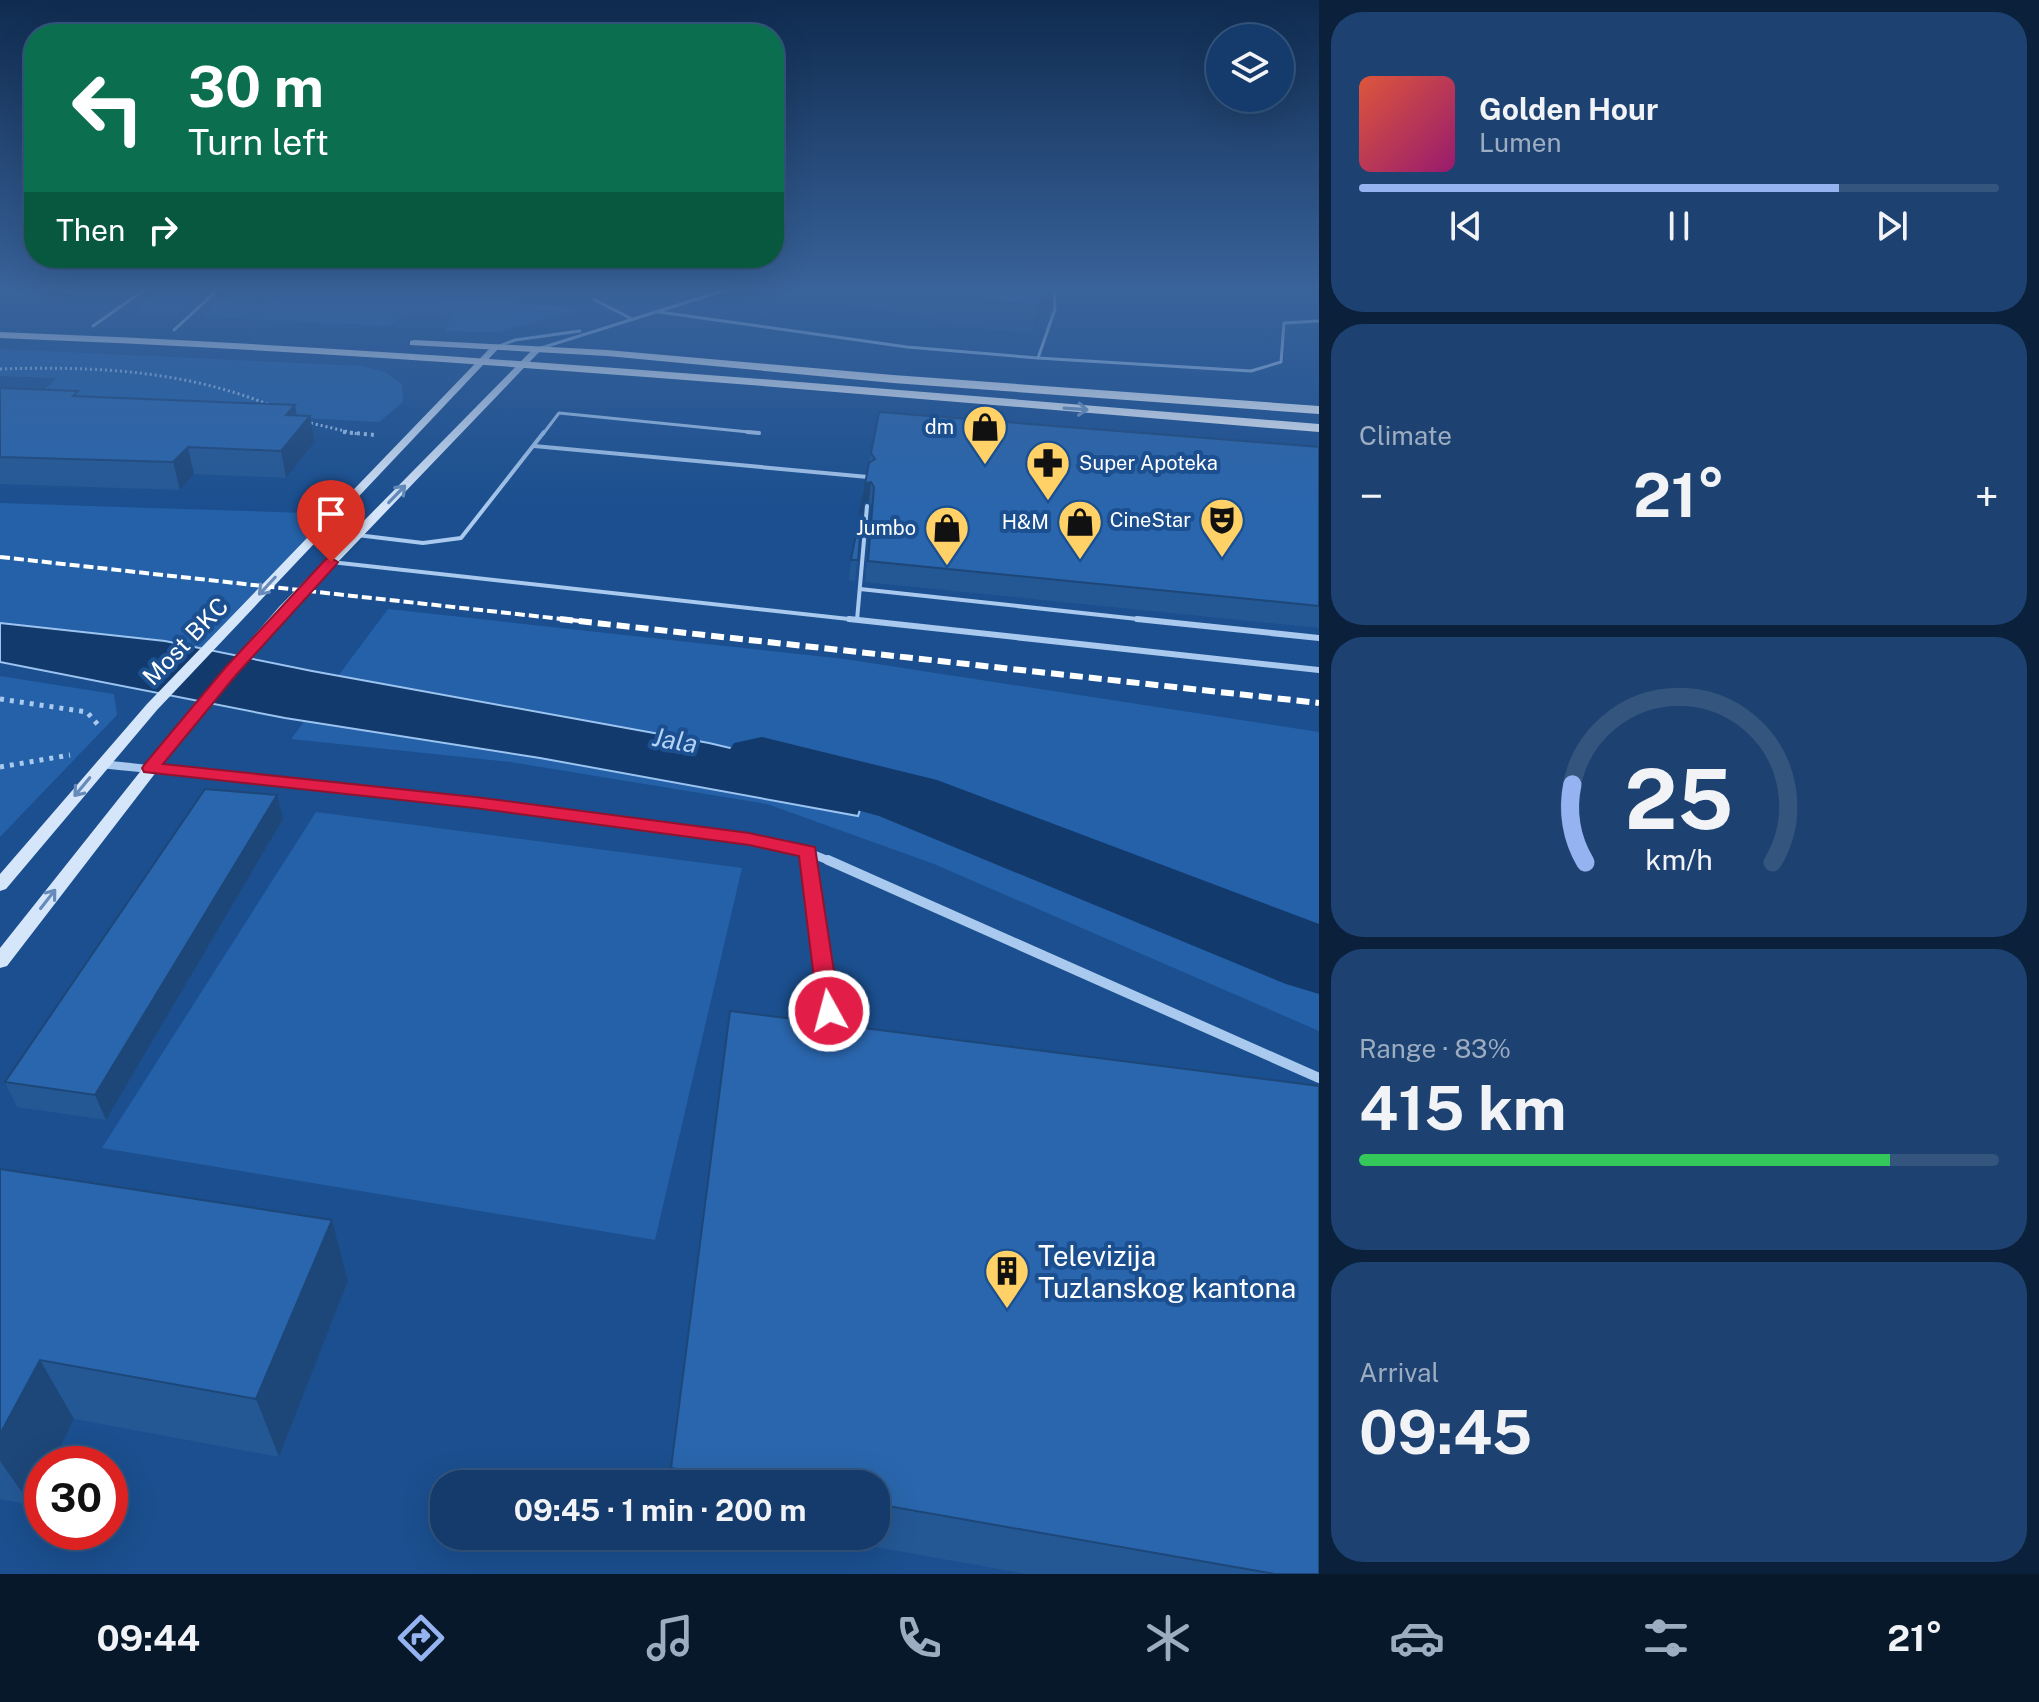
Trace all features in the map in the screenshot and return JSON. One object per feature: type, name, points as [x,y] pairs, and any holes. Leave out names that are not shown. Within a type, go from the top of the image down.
[{"type":"main road","points":[[474,361],[1319,428]]},
{"type":"main road","points":[[0,961],[195,712],[284,610],[526,361]]},
{"type":"main road","points":[[697,361],[1319,410]]},
{"type":"main road","name":"Most BKC","points":[[0,885],[152,707],[482,362]]},
{"type":"street","points":[[101,764],[475,803],[749,839],[808,851],[1319,1078]]},
{"type":"street","points":[[808,851],[829,1011]]},
{"type":"lane","points":[[1095,361],[1251,371],[1281,361]]},
{"type":"lane","points":[[357,535],[429,544],[444,544],[461,538],[559,413],[759,433]]},
{"type":"lane","points":[[534,446],[868,477]]},
{"type":"lane","points":[[857,620],[867,506]]},
{"type":"lane","points":[[331,562],[1319,670]]},
{"type":"lane","points":[[860,589],[1319,638]]},
{"type":"path","points":[[0,369],[65,368],[163,375],[223,386],[281,410]]},
{"type":"path","points":[[294,416],[327,429],[388,437]]},
{"type":"path","points":[[0,699],[87,712],[101,728]]},
{"type":"path","points":[[0,767],[81,753]]},
{"type":"shaded area","points":[[0,361],[265,361],[362,366],[385,372],[402,384],[403,402],[379,422],[28,404],[57,378],[0,376]]},
{"type":"shaded area","points":[[0,503],[337,514],[190,668],[0,641]]},
{"type":"shaded area","points":[[388,609],[845,659],[1319,732],[1319,1031],[934,864],[767,804],[510,762],[291,739]]},
{"type":"shaded area","points":[[0,676],[114,694],[117,715],[0,837]]},
{"type":"shaded area","points":[[316,812],[742,868],[655,1240],[102,1148]]},
{"type":"water","points":[[0,623],[165,641],[709,743],[869,781],[858,816],[540,758],[285,718],[0,662]]},
{"type":"building","points":[[0,388],[78,391],[73,396],[295,405],[286,415],[310,416],[281,451],[188,447],[173,462],[0,457]]},
{"type":"building","points":[[879,412],[1319,447],[1319,606],[868,561],[874,487],[871,482],[865,484],[869,463],[875,459],[871,453]]},
{"type":"building","points":[[864,492],[858,560],[851,560]]},
{"type":"building","points":[[205,789],[277,795],[95,1095],[5,1082]]},
{"type":"building","name":"Televizija Tuzlanskog kantona","points":[[730,1011],[1319,1086],[1319,1574],[1275,1574],[890,1506],[890,1470],[671,1468]]},
{"type":"building","points":[[0,1169],[332,1220],[256,1399],[40,1360],[0,1434]]},
{"type":"waterway","name":"Jala","points":[[762,760],[908,798],[1319,960]]},
{"type":"railway","points":[[0,557],[580,621]]},
{"type":"railway","points":[[560,619],[1319,703]]},
{"type":"place","name":"dm","points":[[985,466]]},
{"type":"place","name":"Super Apoteka","points":[[1048,502]]},
{"type":"place","name":"CineStar","points":[[1222,559]]},
{"type":"place","name":"H&M","points":[[1080,561]]},
{"type":"place","name":"Jumbo","points":[[947,567]]},
{"type":"place","name":"Televizija Tuzlanskog kantona","points":[[1007,1310]]},
{"type":"route","points":[[331,562],[284,610],[195,712],[151,768],[475,803],[749,839],[808,851],[829,1011]]}]
